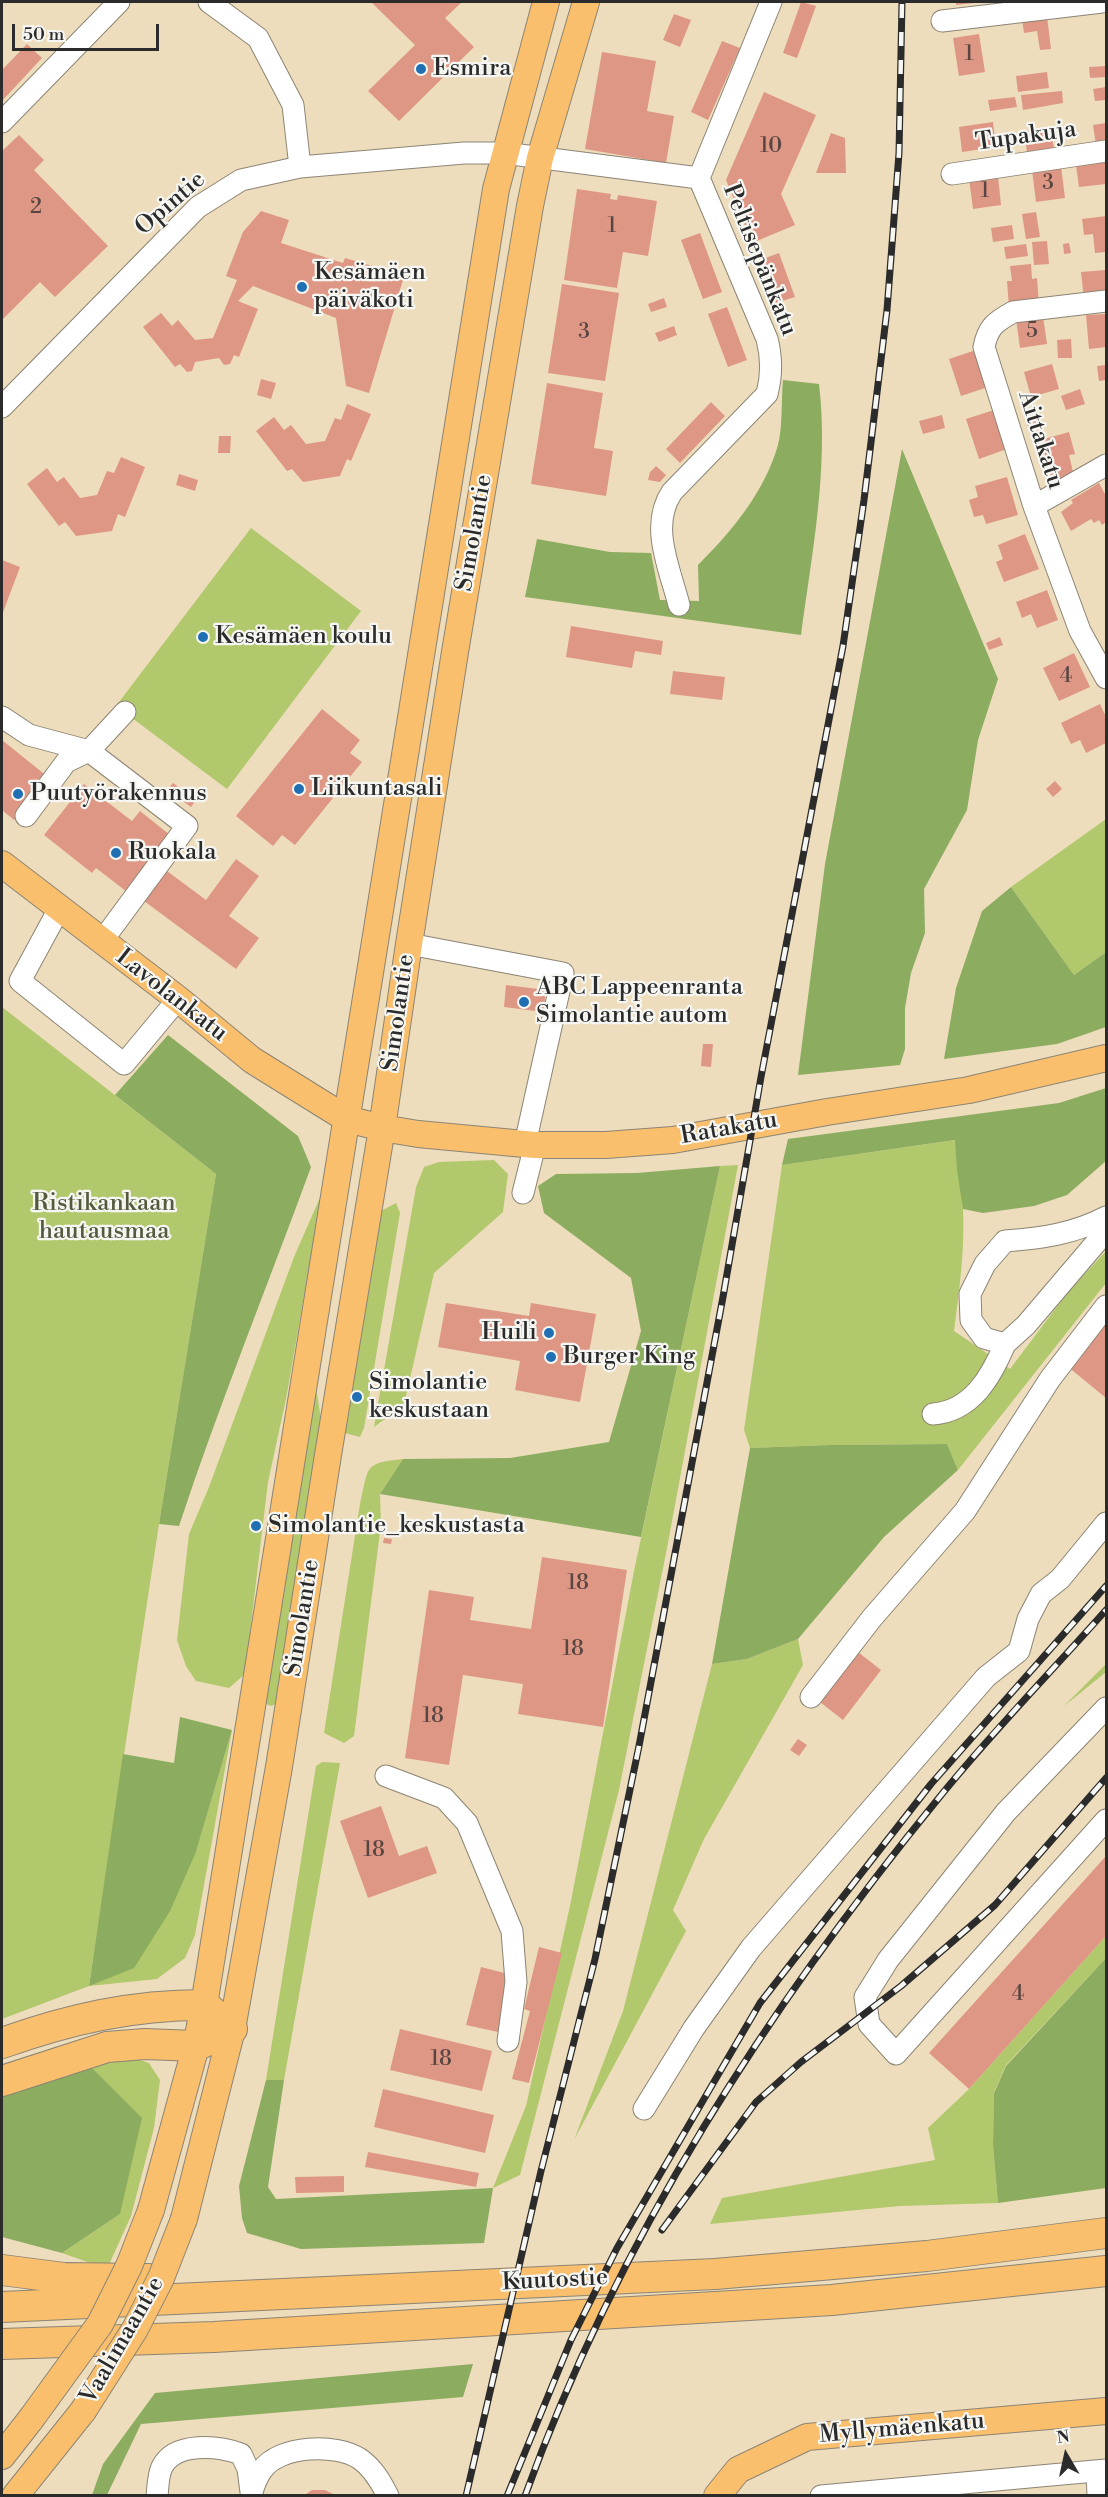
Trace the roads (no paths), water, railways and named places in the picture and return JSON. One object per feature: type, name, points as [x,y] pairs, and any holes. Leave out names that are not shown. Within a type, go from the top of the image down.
[{"type":"highway","points":[[2,2043],[54,2025],[126,2009],[165,2005],[204,2005],[232,2029],[196,2046],[145,2044],[107,2048],[2,2081]]},
{"type":"highway","name":"Kuutostie","points":[[2,2307],[715,2274],[927,2256],[1107,2233]]},
{"type":"highway","points":[[2,2270],[29,2275],[101,2280],[715,2274]]},
{"type":"highway","name":"Kuutostie","points":[[2,2344],[214,2337],[832,2300],[1107,2271]]},
{"type":"highway","points":[[2,2357],[214,2337]]},
{"type":"main road","name":"Simolantie","points":[[204,2005],[495,189],[546,2]]},
{"type":"main road","name":"Simolantie","points":[[232,2029],[279,1767],[465,594],[530,206],[540,158],[586,2]]},
{"type":"main road","name":"Lavolankatu","points":[[2,864],[178,999],[252,1060],[347,1119]]},
{"type":"main road","name":"Ratakatu","points":[[347,1119],[418,1134],[530,1145],[606,1145],[673,1140],[827,1112],[969,1090],[1107,1058]]},
{"type":"main road","name":"Vaalimaantie","points":[[2,2456],[100,2324],[129,2266],[151,2210],[196,2046],[204,2005]]},
{"type":"main road","name":"Vaalimaantie","points":[[15,2496],[83,2411],[135,2329],[161,2278],[184,2219],[232,2029]]},
{"type":"main road","name":"Myllymäenkatu","points":[[717,2496],[738,2470],[807,2437],[1107,2411]]},
{"type":"street","points":[[2,123],[118,2]]},
{"type":"street","points":[[209,2],[258,38],[292,105],[300,166]]},
{"type":"street","name":"Peltisepänkatu","points":[[679,605],[661,535],[662,510],[672,492],[767,394],[771,375],[771,357],[767,339],[699,178],[771,2]]},
{"type":"street","points":[[942,21],[1102,2]]},
{"type":"street","name":"Tupakuja","points":[[952,174],[1107,151]]},
{"type":"street","name":"Opintie","points":[[2,407],[198,207],[241,180],[300,166],[464,153],[504,153],[540,158]]},
{"type":"street","name":"Peltisepänkatu","points":[[540,158],[699,178]]},
{"type":"street","name":"Aittakatu","points":[[1107,301],[1013,312],[999,319],[987,332],[984,347],[1034,506],[1080,631],[1107,678]]},
{"type":"street","points":[[1034,506],[1107,465]]},
{"type":"street","points":[[26,816],[66,762],[89,751],[125,712]]},
{"type":"street","points":[[2,717],[29,735],[89,751],[187,826],[102,941]]},
{"type":"street","points":[[59,909],[20,981],[124,1064],[178,999]]},
{"type":"street","points":[[409,944],[563,973],[523,1193]]},
{"type":"street","points":[[1005,1344],[984,1338],[971,1320],[970,1294],[985,1264],[1005,1241],[1049,1237],[1091,1224],[1107,1216]]},
{"type":"street","points":[[933,1414],[949,1413],[968,1401],[994,1371],[1005,1344],[1026,1325],[1107,1231]]},
{"type":"street","points":[[811,1697],[872,1618],[964,1511],[1050,1378],[1107,1306]]},
{"type":"street","points":[[644,2109],[694,2028],[751,1948],[986,1677],[1019,1651],[1028,1619],[1041,1594],[1059,1579],[1107,1523]]},
{"type":"street","points":[[1107,1708],[1006,1812],[888,1960],[865,1997],[869,2024],[896,2054],[1107,1820]]},
{"type":"street","points":[[386,1776],[444,1798],[467,1823],[512,1930],[516,1982],[508,2042]]},
{"type":"street","points":[[157,2496],[161,2469],[170,2456],[186,2450],[226,2448],[241,2454],[280,2456],[304,2450],[335,2449],[360,2459],[379,2477],[388,2496]]},
{"type":"street","points":[[241,2454],[248,2469],[251,2494]]},
{"type":"street","points":[[251,2494],[262,2469],[280,2456]]},
{"type":"street","points":[[821,2496],[949,2490],[1102,2470],[1098,2496]]},
{"type":"railway","points":[[466,2496],[541,2171],[595,1959],[639,1746],[723,1297],[761,1077],[843,646],[864,500],[887,310],[899,153],[902,2]]},
{"type":"railway","points":[[507,2496],[571,2340],[617,2248],[760,2003],[931,1784],[1106,1586]]},
{"type":"railway","points":[[525,2496],[563,2400],[605,2307],[652,2216],[704,2127],[759,2041],[817,1956],[942,1794],[1106,1610]]},
{"type":"railway","points":[[662,2230],[756,2102],[801,2062],[901,1986],[995,1905],[1106,1778]]},
{"type":"place","name":"Esmira","points":[[421,69]]},
{"type":"place","name":"Kesämäen päiväkoti","points":[[302,287]]},
{"type":"place","name":"Kesämäen koulu","points":[[203,637]]},
{"type":"place","name":"Liikuntasali","points":[[299,789]]},
{"type":"place","name":"Puutyörakennus","points":[[18,794]]},
{"type":"place","name":"Ruokala","points":[[116,853]]},
{"type":"place","name":"ABC Lappeenranta Simolantie autom","points":[[524,1002]]},
{"type":"place","name":"Huili","points":[[549,1333]]},
{"type":"place","name":"Burger King","points":[[551,1357]]},
{"type":"place","name":"Simolantie keskustaan","points":[[357,1397]]},
{"type":"place","name":"Simolantie_keskustasta","points":[[256,1526]]},
{"type":"park label","name":"Ristikankaan hautausmaa","points":[[104,1218]]}]
